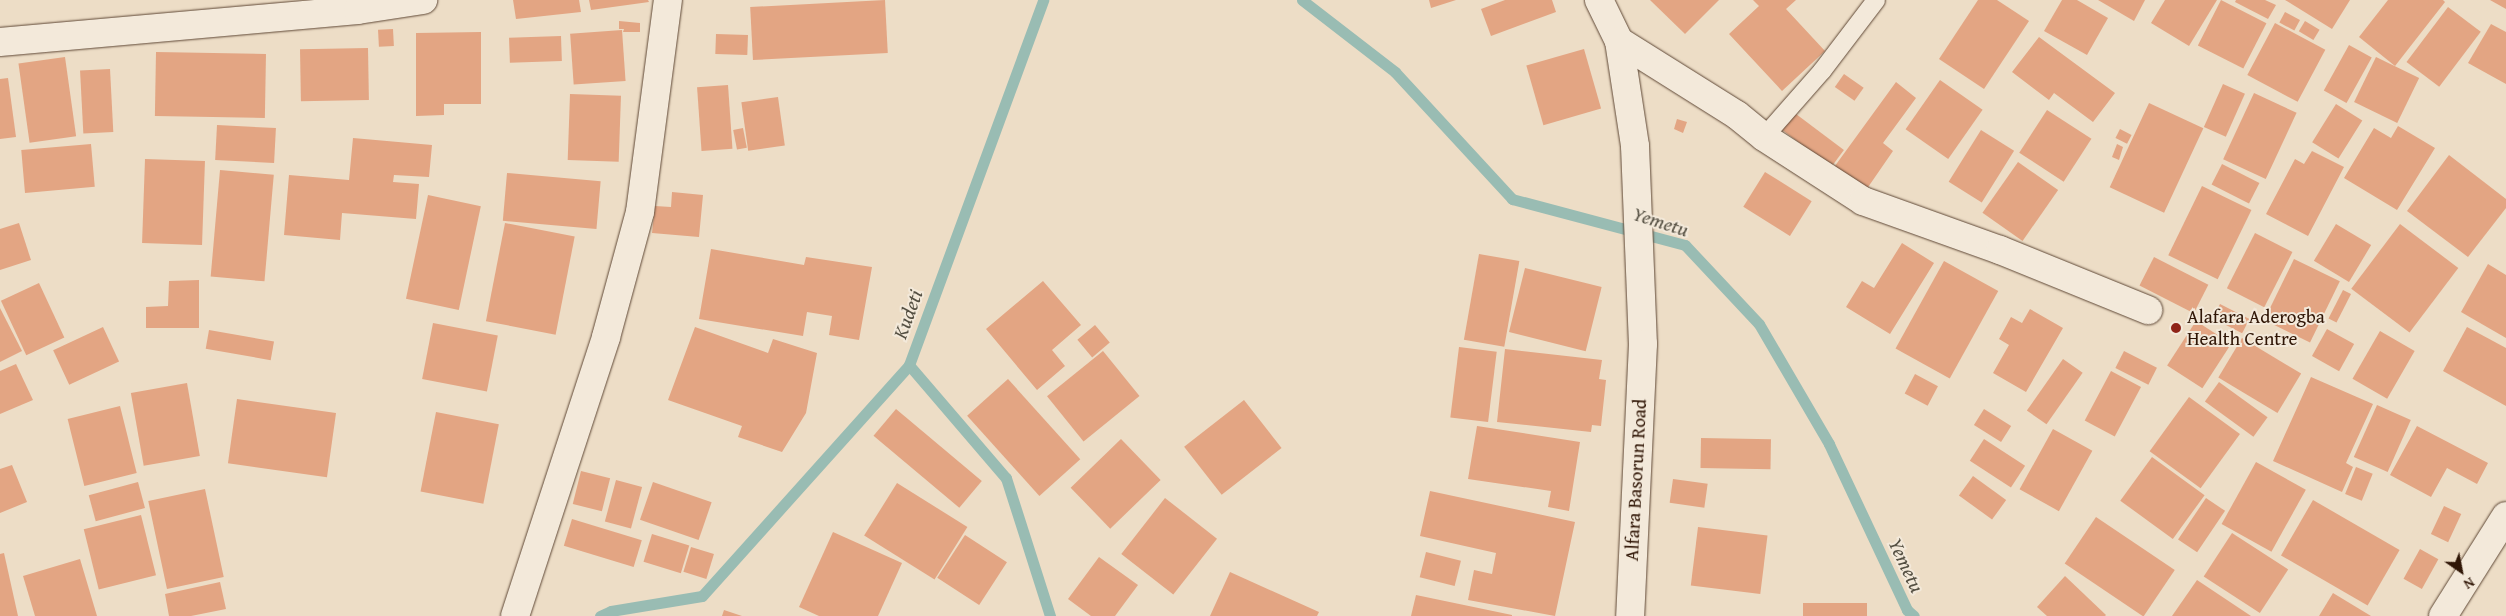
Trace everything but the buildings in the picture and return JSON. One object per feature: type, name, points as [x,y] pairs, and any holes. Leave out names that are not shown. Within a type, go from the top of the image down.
[{"type":"street","points":[[0,42],[358,10],[423,0]]},
{"type":"street","points":[[518,605],[606,338],[640,212],[668,0]]},
{"type":"street","points":[[1599,0],[1619,41],[1737,115],[1764,137],[1863,201],[2000,250],[2148,310]]},
{"type":"street","name":"Alfara Basorun Road","points":[[1619,41],[1634,146],[1644,344],[1630,616]]},
{"type":"street","points":[[2443,616],[2506,516]]},
{"type":"lane","points":[[1764,137],[1822,71],[1876,0]]},
{"type":"waterway","points":[[600,616],[611,611],[702,596],[909,365],[1043,0]]},
{"type":"waterway","name":"Yemetu","points":[[1302,0],[1395,72],[1512,199],[1685,245],[1759,324],[1829,444],[1907,610],[1914,616]]},
{"type":"waterway","name":"Kudeti","points":[[909,365],[1006,478],[1050,616]]},
{"type":"place","name":"Alafara Aderogba Health Centre","points":[[2176,328]]}]
